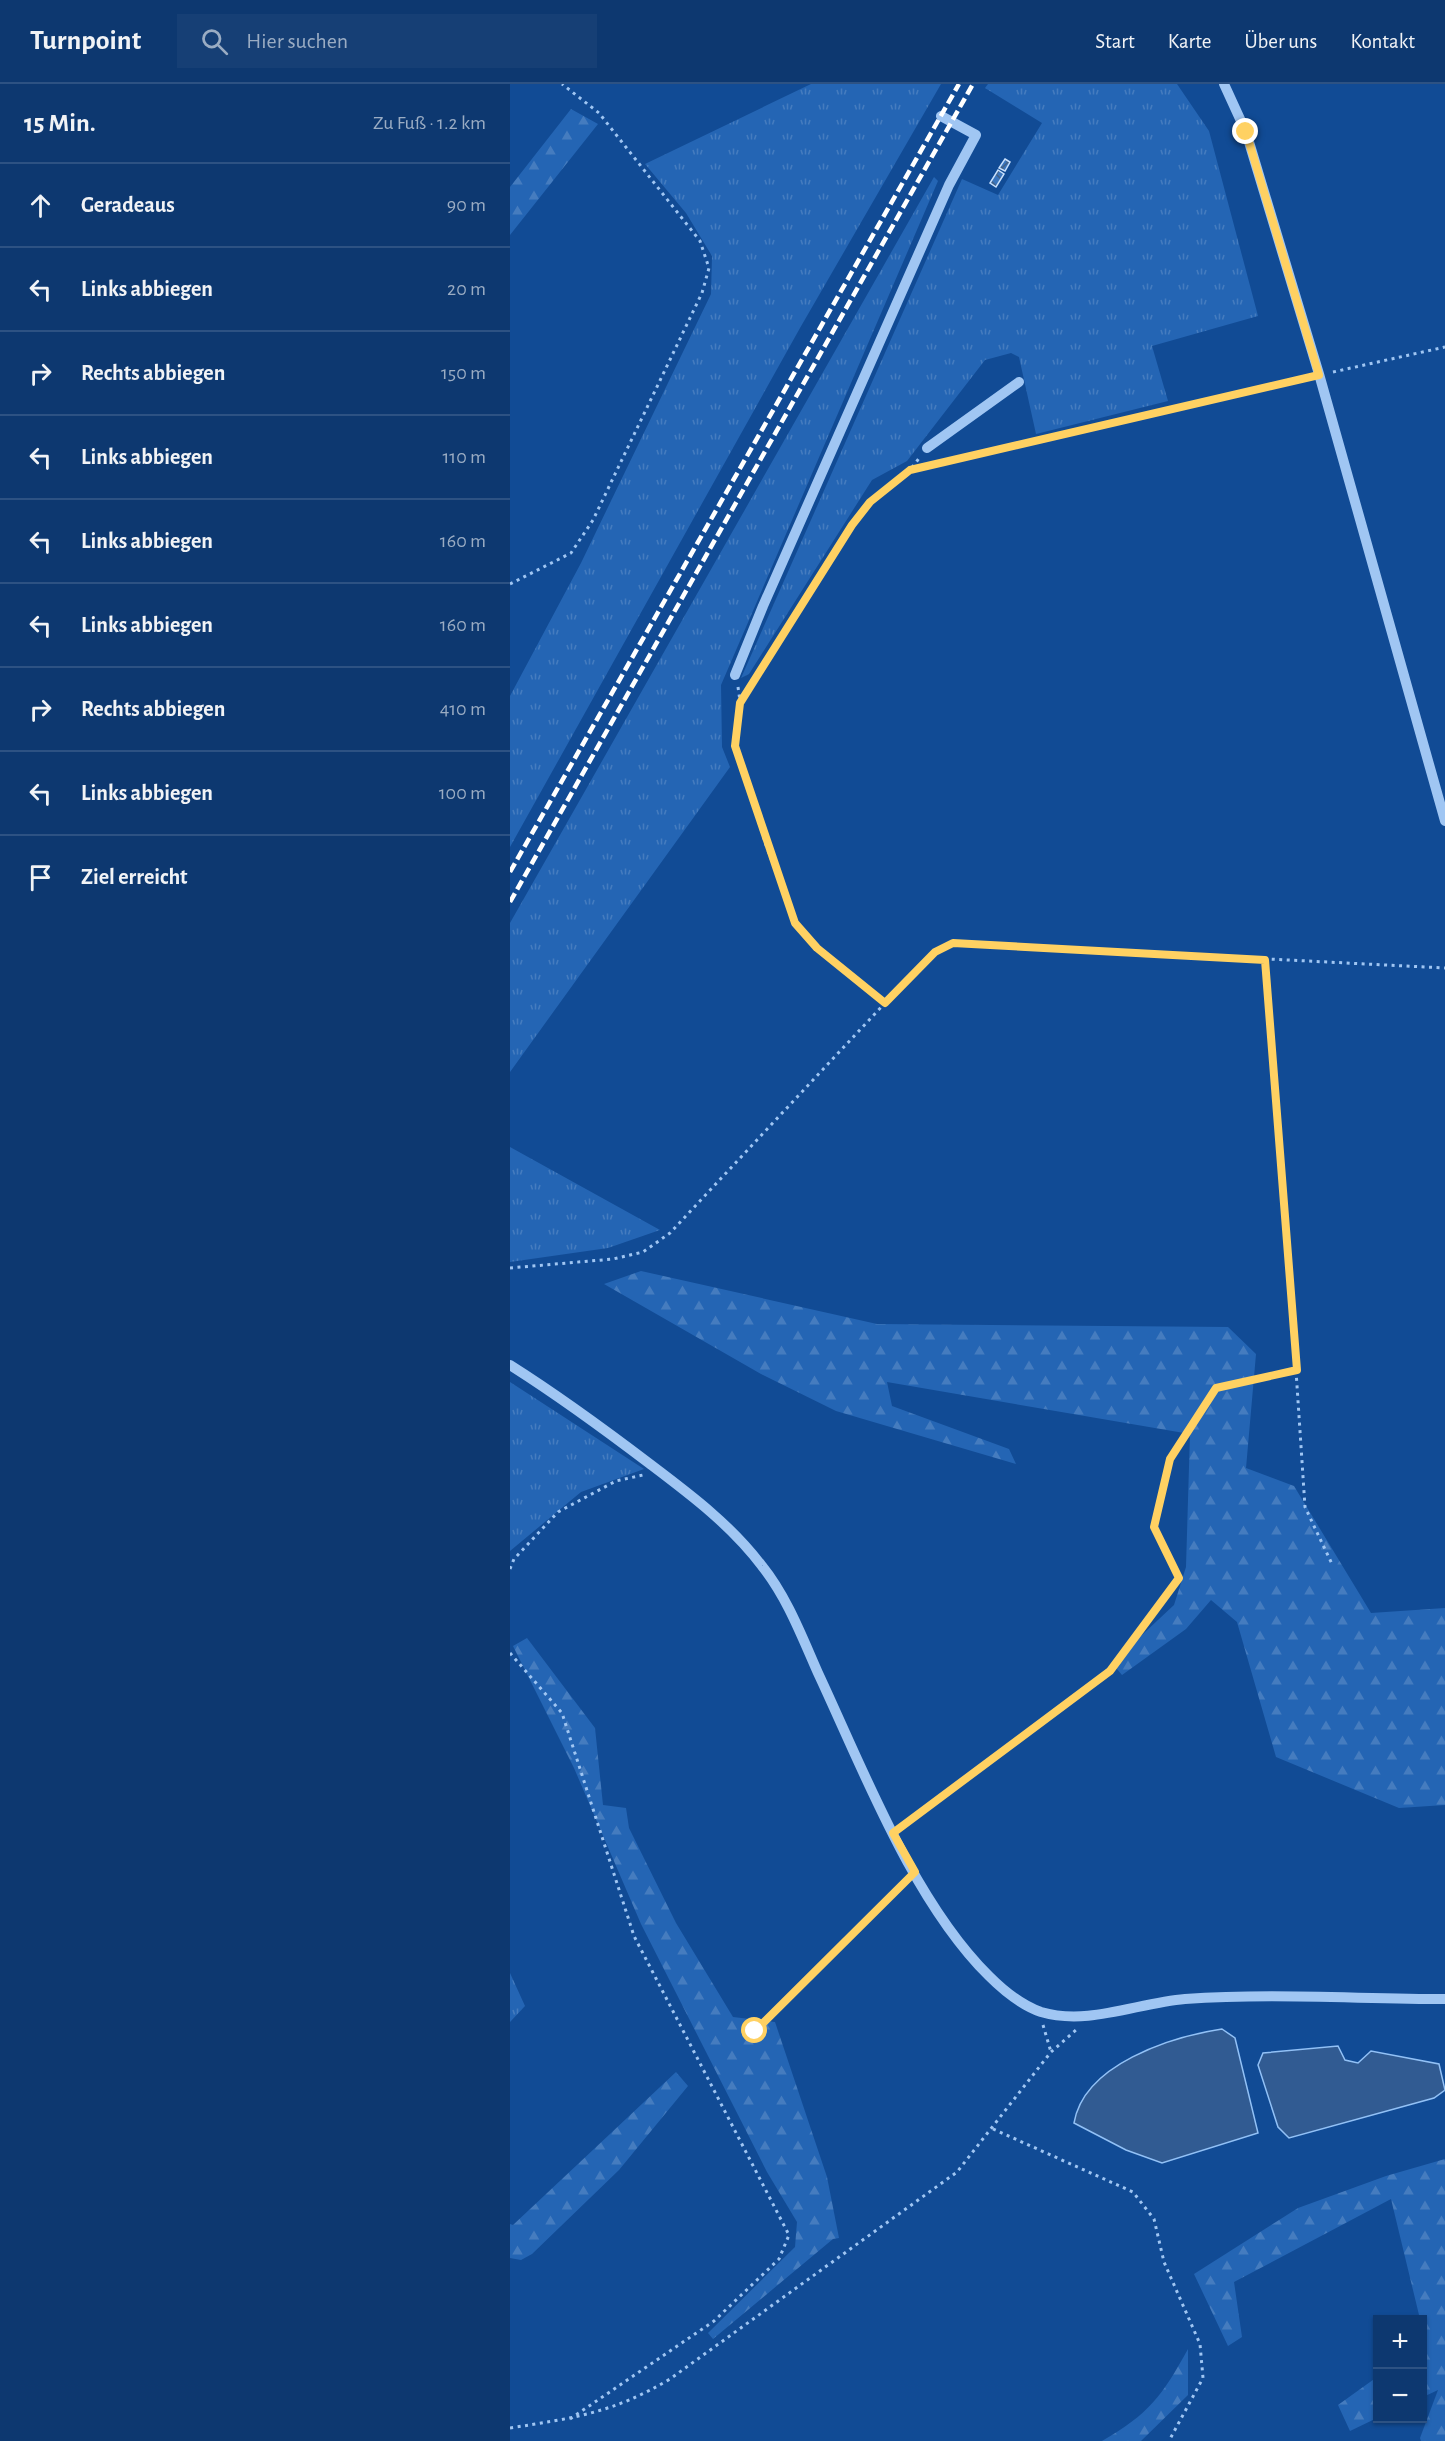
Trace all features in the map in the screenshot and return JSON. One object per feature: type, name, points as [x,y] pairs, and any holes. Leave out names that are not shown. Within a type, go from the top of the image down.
[{"type":"street","points":[[1224,84],[1246,132],[1319,375],[1445,821]]},
{"type":"street","points":[[735,675],[949,184],[976,135],[941,116]]},
{"type":"street","points":[[927,448],[1019,382]]},
{"type":"street","points":[[510,1365],[574,1406],[659,1471],[735,1534],[765,1569],[790,1611],[893,1833],[937,1911],[979,1966],[1018,2000],[1038,2011],[1064,2017],[1092,2016],[1182,2000],[1293,1995],[1445,1999]]},
{"type":"path","points":[[510,584],[571,553],[593,520],[702,293],[709,268],[700,241],[599,113],[562,84]]},
{"type":"path","points":[[910,470],[1445,347]]},
{"type":"path","points":[[885,1003],[817,948],[795,923],[735,746],[740,703],[852,525],[870,502],[910,470],[927,448]]},
{"type":"path","points":[[510,1268],[613,1259],[643,1252],[670,1233],[885,1003],[935,952],[953,943],[1445,968]]},
{"type":"path","points":[[1265,960],[1297,1370],[1305,1507],[1332,1564]]},
{"type":"path","points":[[893,1833],[1110,1671],[1179,1578],[1154,1527],[1170,1459],[1216,1388],[1297,1370]]},
{"type":"path","points":[[510,1569],[514,1559],[558,1512],[616,1481],[659,1471]]},
{"type":"path","points":[[510,1653],[562,1713],[634,1936],[747,2150],[789,2235],[779,2259],[714,2321],[570,2419]]},
{"type":"path","points":[[755,2031],[915,1872]]},
{"type":"path","points":[[1038,2011],[1051,2052]]},
{"type":"path","points":[[510,2428],[570,2419],[611,2409],[642,2396],[670,2379],[922,2200],[957,2172],[993,2129],[1051,2052],[1092,2016]]},
{"type":"path","points":[[993,2129],[1133,2192],[1154,2219],[1164,2262],[1200,2344],[1203,2378],[1170,2439]]},
{"type":"green space","points":[[811,84],[941,84],[800,328],[510,847],[510,696],[581,563],[711,294],[712,256],[686,213],[645,164]]},
{"type":"green space","points":[[988,84],[1177,84],[1209,131],[1258,316],[1152,346],[1168,401],[1036,434],[1019,357],[1011,353],[985,360],[907,461],[872,480],[749,674],[741,678],[962,179],[998,195],[1042,123],[985,88]]},
{"type":"green space","points":[[571,109],[598,124],[510,235],[510,187]]},
{"type":"green space","points":[[934,177],[938,181],[721,685],[722,747],[730,767],[510,1072],[510,923]]},
{"type":"green space","points":[[510,1147],[660,1230],[608,1248],[510,1262]]},
{"type":"green space","points":[[641,1271],[877,1324],[1228,1327],[1256,1354],[1246,1468],[1294,1486],[1371,1613],[1445,1608],[1445,1805],[1399,1808],[1276,1757],[1237,1622],[1211,1600],[1186,1629],[1122,1675],[1112,1663],[1174,1605],[1186,1567],[1190,1434],[887,1382],[892,1406],[1009,1449],[1016,1464],[836,1411],[761,1374],[604,1284]]},
{"type":"green space","points":[[510,1382],[644,1469],[581,1492],[510,1551]]},
{"type":"green space","points":[[527,1638],[595,1728],[603,1805],[626,1808],[629,1828],[676,1923],[733,2017],[775,2022],[827,2177],[839,2238],[833,2239],[713,2339],[708,2333],[795,2247],[797,2222],[767,2172],[641,1924],[574,1768],[513,1646]]},
{"type":"green space","points":[[510,1973],[525,2006],[510,2022]]},
{"type":"green space","points":[[676,2072],[688,2086],[619,2170],[532,2254],[521,2260],[510,2258],[510,2224],[513,2225]]},
{"type":"green space","points":[[1445,2159],[1445,2441],[1421,2441],[1420,2438],[1438,2390],[1427,2395],[1427,2315],[1419,2315],[1391,2199],[1234,2282],[1242,2337],[1228,2346],[1194,2274],[1298,2208],[1386,2176]]},
{"type":"green space","points":[[1188,2349],[1188,2395],[1141,2441],[1102,2441],[1132,2422],[1153,2402],[1162,2392]]},
{"type":"green space","points":[[1373,2380],[1373,2420],[1350,2431],[1338,2405]]},
{"type":"shaded area","points":[[1222,2029],[1235,2038],[1258,2133],[1162,2163],[1126,2150],[1074,2123],[1081,2102],[1094,2085],[1112,2069],[1155,2047]]},
{"type":"shaded area","points":[[1338,2046],[1345,2060],[1358,2063],[1371,2051],[1439,2064],[1445,2090],[1434,2098],[1289,2138],[1278,2127],[1258,2065],[1263,2053]]},
{"type":"building","points":[[1005,159],[1010,162],[1005,171],[999,168]]},
{"type":"building","points":[[998,170],[1004,174],[996,187],[990,183]]},
{"type":"railway","points":[[510,872],[959,84]]},
{"type":"railway","points":[[510,902],[973,84]]},
{"type":"route","points":[[755,2031],[915,1872],[893,1833],[1110,1671],[1179,1578],[1154,1527],[1170,1459],[1216,1388],[1297,1370],[1265,960],[953,943],[935,952],[885,1003],[817,948],[795,923],[766,845],[735,746],[740,703],[852,525],[870,502],[910,470],[1319,375],[1246,132]]}]
